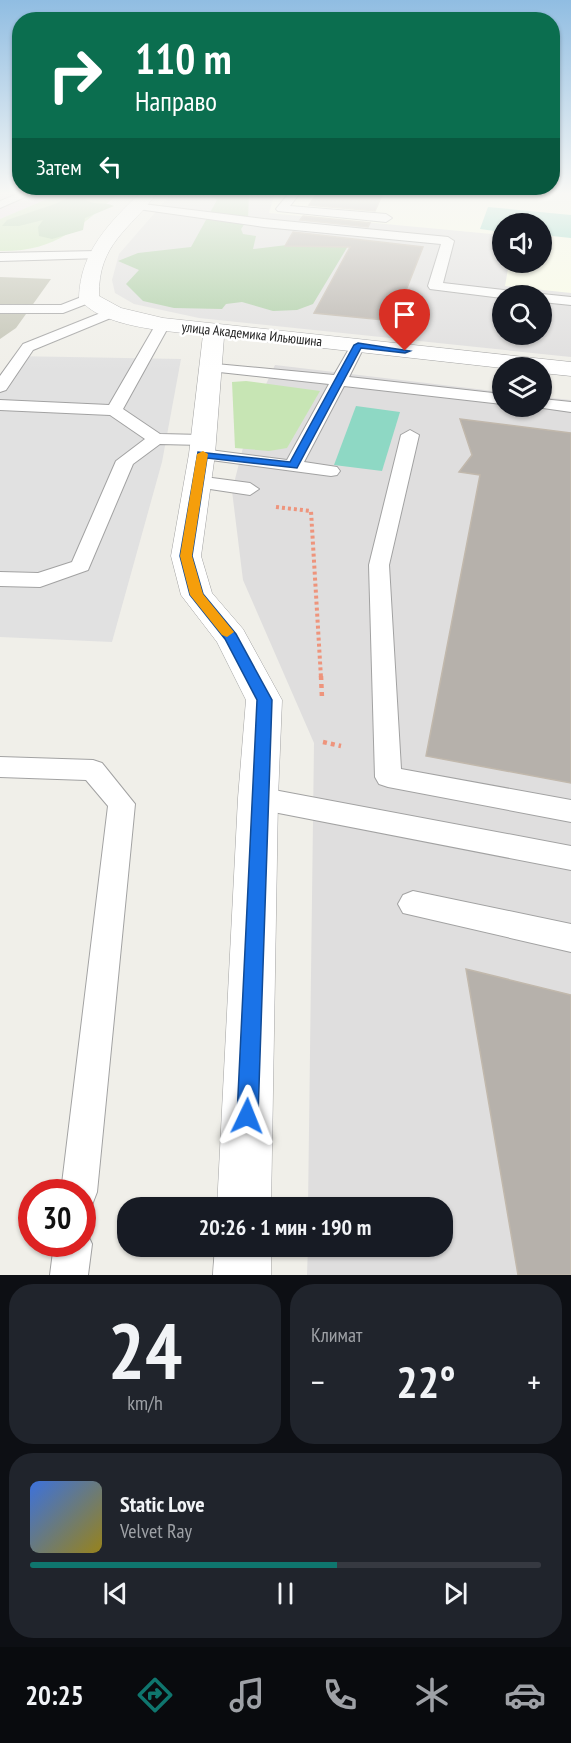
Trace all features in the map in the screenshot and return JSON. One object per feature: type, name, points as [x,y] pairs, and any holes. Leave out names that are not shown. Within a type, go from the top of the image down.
[{"type":"street","points":[[89,298],[89,273],[97,255]]},
{"type":"street","name":"улица Академика Ильюшина","points":[[89,298],[98,306],[113,312],[163,324],[571,369]]},
{"type":"street","points":[[214,330],[200,460],[186,556],[197,595],[231,637],[264,700],[258,798],[244,1197]]},
{"type":"street","points":[[242,1275],[243,1257]]},
{"type":"lane","points":[[445,252],[435,286],[492,293]]},
{"type":"lane","points":[[0,257],[97,255]]},
{"type":"lane","points":[[0,309],[63,309],[89,298]]},
{"type":"lane","points":[[552,299],[571,301]]},
{"type":"lane","points":[[0,387],[28,347],[113,312]]},
{"type":"lane","points":[[114,410],[163,324]]},
{"type":"lane","points":[[293,466],[358,345]]},
{"type":"lane","points":[[210,366],[492,398]]},
{"type":"lane","points":[[0,405],[114,410],[156,439],[200,460],[250,489]]},
{"type":"lane","points":[[552,405],[571,407]]},
{"type":"lane","points":[[410,435],[379,565],[388,777],[571,811]]},
{"type":"lane","points":[[0,579],[40,580],[81,566],[125,461],[156,439]]},
{"type":"lane","points":[[200,460],[293,466],[329,476],[200,460]]},
{"type":"lane","points":[[0,767],[93,771],[122,804],[80,1179]]},
{"type":"lane","points":[[258,798],[571,858]]},
{"type":"lane","points":[[413,904],[571,938]]},
{"type":"lane","points":[[69,1275],[71,1257]]},
{"type":"path","points":[[266,506],[311,511],[322,698]]},
{"type":"path","points":[[323,742],[341,746]]},
{"type":"shaded area","points":[[120,252],[492,252],[492,273],[552,273],[552,252],[571,252],[571,357],[199,318],[134,304],[115,293],[112,280]]},
{"type":"shaded area","points":[[552,252],[571,252],[571,293],[552,291],[552,285],[505,285],[507,273],[552,273]]},
{"type":"shaded area","points":[[0,277],[51,279],[16,328],[0,339]]},
{"type":"shaded area","points":[[13,356],[181,359],[162,462],[112,642],[0,637],[0,379]]},
{"type":"shaded area","points":[[275,365],[492,391],[492,417],[552,417],[552,398],[571,400],[571,1275],[307,1275],[308,1257],[453,1257],[453,1197],[308,1197],[314,743],[243,580],[232,491],[251,416]]},
{"type":"green space","points":[[344,252],[313,304],[297,310],[273,311],[242,302],[226,304],[222,309],[174,308],[143,301],[126,284],[139,270],[118,261],[138,253]]},
{"type":"green space","points":[[246,381],[320,391],[287,448],[269,451],[235,448],[232,382]]},
{"type":"green space","points":[[356,406],[400,412],[382,471],[334,465]]},
{"type":"building","points":[[347,252],[421,252],[394,321],[314,313]]},
{"type":"building","points":[[460,419],[571,433],[571,783],[426,756],[480,475],[459,472],[472,455]]},
{"type":"building","points":[[466,969],[571,995],[571,1275],[518,1275]]},
{"type":"slow traffic","points":[[203,454],[186,556],[197,595],[227,632]]},
{"type":"route","points":[[247,1116],[258,798],[264,700],[231,637],[197,595],[186,556],[202,454],[293,466],[358,345],[405,351]]}]
